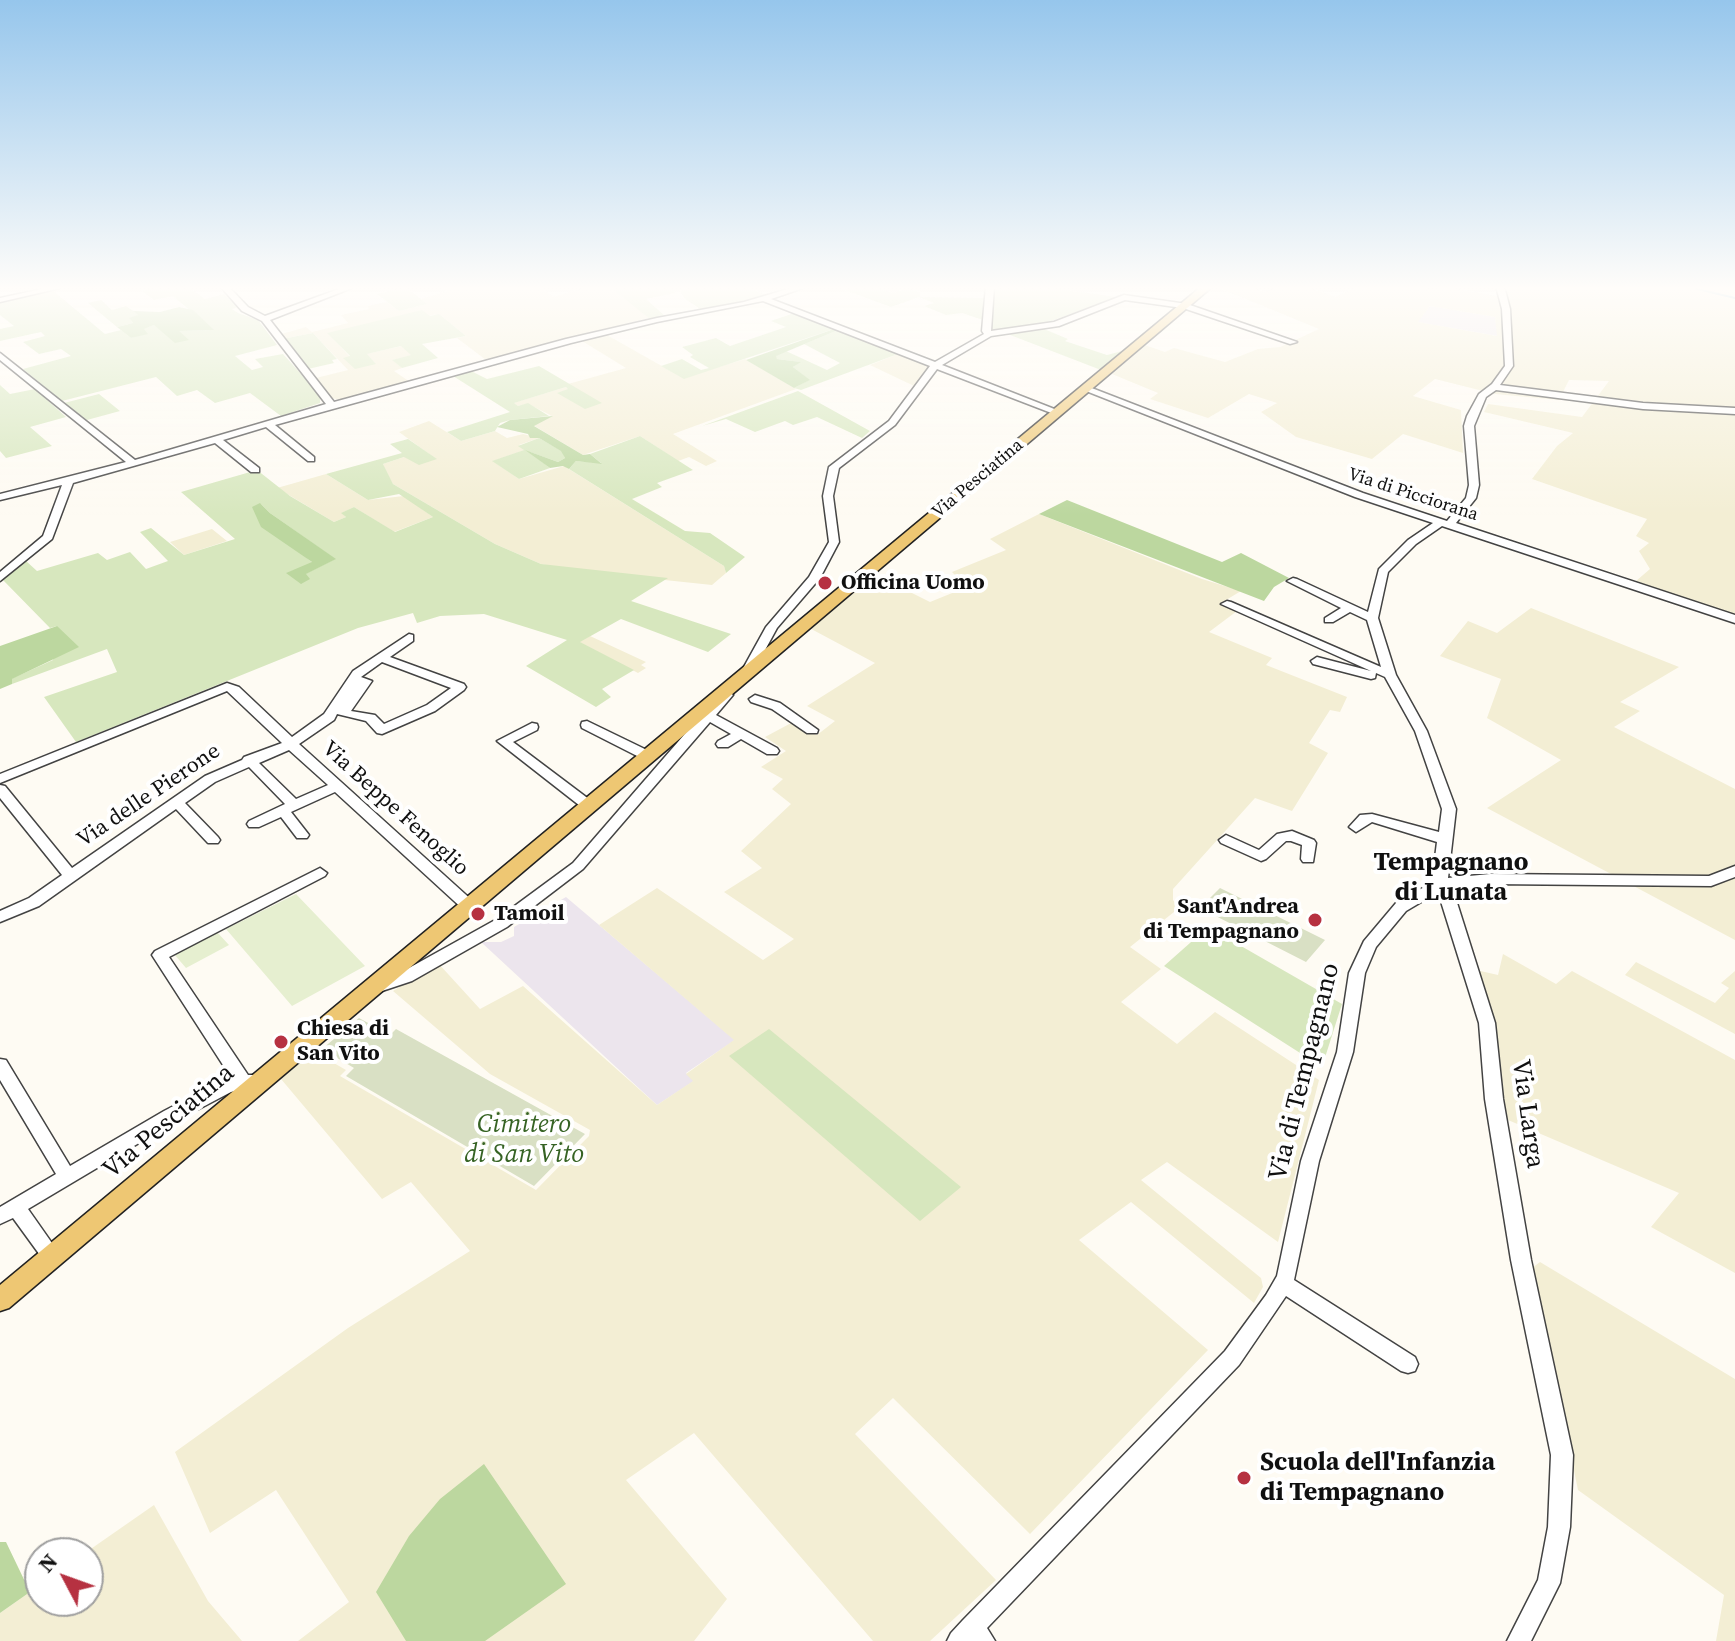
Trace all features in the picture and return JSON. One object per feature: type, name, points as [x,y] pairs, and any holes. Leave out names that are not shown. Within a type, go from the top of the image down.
[{"type":"main road","name":"Via Pesciatina","points":[[0,1300],[254,1080],[373,988],[1117,363]]},
{"type":"street","points":[[8,363],[133,463]]},
{"type":"street","points":[[299,363],[332,405]]},
{"type":"street","points":[[0,497],[69,481],[332,405],[493,363]]},
{"type":"street","points":[[929,363],[1057,412]]},
{"type":"street","points":[[747,673],[772,627],[814,578],[834,542],[828,497],[834,467],[892,423],[939,363]]},
{"type":"street","points":[[1509,363],[1494,387],[1482,396],[1469,426],[1475,462],[1471,498],[1446,522],[1412,542],[1383,571],[1372,618],[1392,678],[1421,731],[1445,793],[1450,816],[1440,874],[1443,883],[1490,879],[1711,881],[1735,871]]},
{"type":"street","points":[[1494,387],[1643,406],[1735,411]]},
{"type":"street","name":"Via di Picciorana","points":[[1086,389],[1328,484],[1735,619]]},
{"type":"street","points":[[268,424],[311,459]]},
{"type":"street","points":[[216,439],[255,470]]},
{"type":"street","points":[[0,578],[48,537],[69,481]]},
{"type":"street","points":[[1293,581],[1347,609],[1372,618]]},
{"type":"street","points":[[1227,604],[1392,678]]},
{"type":"street","points":[[1329,620],[1347,609]]},
{"type":"street","points":[[784,613],[803,626]]},
{"type":"street","name":"Via delle Pierone","points":[[0,917],[34,902],[210,779],[291,744],[329,717],[353,679],[409,638]]},
{"type":"street","points":[[353,679],[366,681],[343,713],[370,718],[382,730],[431,708],[460,687],[380,657]]},
{"type":"street","points":[[1317,661],[1392,678]]},
{"type":"street","name":"Via Pesciatina","points":[[373,988],[406,977],[502,923],[546,893],[578,866],[747,673]]},
{"type":"street","points":[[0,779],[227,687],[235,690],[291,744]]},
{"type":"street","points":[[755,699],[776,706],[812,730]]},
{"type":"street","points":[[708,716],[772,751]]},
{"type":"street","points":[[587,725],[648,756]]},
{"type":"street","points":[[532,727],[504,741],[589,806]]},
{"type":"street","points":[[723,744],[742,733]]},
{"type":"street","name":"Via Beppe Fenoglio","points":[[291,744],[470,907]]},
{"type":"street","points":[[249,760],[302,835]]},
{"type":"street","points":[[282,808],[336,786]]},
{"type":"street","points":[[0,789],[71,877]]},
{"type":"street","points":[[254,824],[312,791]]},
{"type":"street","points":[[177,802],[213,840]]},
{"type":"street","points":[[1356,827],[1365,818],[1372,818],[1445,839]]},
{"type":"street","points":[[1226,840],[1261,856],[1282,837],[1292,836],[1309,843],[1308,859]]},
{"type":"street","points":[[52,1256],[8,1212],[170,1116],[254,1080],[160,955],[320,873]]},
{"type":"street","name":"Via di Tempagnano","points":[[971,1637],[1232,1358],[1258,1325],[1283,1283],[1310,1161],[1345,1052],[1357,973],[1369,945],[1401,907],[1443,883]]},
{"type":"street","name":"Via Larga","points":[[1443,883],[1487,1023],[1494,1099],[1521,1260],[1562,1455],[1559,1527],[1549,1583],[1519,1641]]},
{"type":"street","points":[[0,1065],[67,1177]]},
{"type":"street","points":[[1283,1283],[1408,1364]]},
{"type":"shaded area","points":[[341,363],[396,363],[402,368],[394,371],[410,382],[340,400],[332,398],[316,378],[348,370]]},
{"type":"shaded area","points":[[617,363],[656,363],[683,378],[733,363],[751,363],[796,389],[673,434],[717,461],[706,466],[689,457],[678,461],[640,436],[583,455],[533,425],[552,416],[528,404],[518,406],[513,403],[566,387],[569,389],[558,393],[575,390],[600,404],[568,384],[626,368]]},
{"type":"shaded area","points":[[922,363],[931,366],[914,386],[870,365]]},
{"type":"shaded area","points":[[1125,363],[1735,363],[1735,615],[1636,581],[1650,569],[1639,551],[1649,543],[1636,536],[1647,519],[1532,479],[1557,446],[1573,433],[1484,412],[1488,404],[1582,417],[1609,381],[1569,380],[1559,400],[1495,394],[1435,379],[1413,396],[1461,410],[1463,453],[1403,434],[1372,459],[1296,437],[1261,412],[1277,403],[1249,394],[1208,418],[1150,399],[1158,393],[1112,374]]},
{"type":"shaded area","points":[[429,421],[461,441],[495,431],[507,438],[523,434],[539,438],[519,445],[525,450],[493,461],[519,479],[564,466],[724,566],[726,573],[712,585],[570,570],[541,564],[495,544],[393,484],[386,473],[383,464],[404,457],[436,459],[399,432]]},
{"type":"shaded area","points":[[326,474],[368,500],[404,496],[433,517],[394,532],[354,507],[342,513],[346,517],[334,522],[277,488]]},
{"type":"shaded area","points":[[1039,514],[1202,579],[1241,591],[1221,603],[1237,611],[1209,632],[1272,658],[1266,665],[1347,697],[1340,712],[1330,710],[1309,743],[1328,753],[1292,811],[1255,798],[1173,889],[1173,900],[1179,908],[1130,947],[1161,969],[1121,1002],[1177,1044],[1215,1012],[1319,1080],[1278,1242],[1167,1162],[1141,1180],[1261,1278],[1263,1287],[1254,1303],[1131,1202],[1079,1240],[1208,1350],[1030,1534],[893,1398],[855,1434],[996,1580],[930,1641],[873,1641],[694,1433],[626,1480],[727,1599],[694,1641],[298,1641],[349,1602],[276,1490],[210,1533],[175,1452],[348,1328],[470,1251],[411,1182],[382,1199],[281,1079],[313,1051],[346,1070],[340,1076],[536,1190],[589,1136],[590,1130],[490,1074],[393,991],[438,963],[480,1009],[523,986],[657,1105],[693,1081],[686,1074],[734,1040],[599,925],[657,888],[763,960],[794,939],[724,892],[762,868],[741,851],[791,804],[772,789],[783,779],[761,767],[786,751],[765,737],[793,722],[817,735],[835,721],[807,706],[875,663],[800,623],[864,569],[930,602],[967,587],[952,572],[1006,550],[990,539]]},
{"type":"shaded area","points":[[212,529],[227,541],[184,555],[170,542]]},
{"type":"shaded area","points":[[1531,608],[1679,667],[1620,702],[1640,711],[1614,727],[1735,789],[1735,940],[1487,808],[1561,760],[1487,718],[1501,679],[1440,656],[1468,621],[1497,633]]},
{"type":"shaded area","points":[[590,636],[646,662],[641,665],[646,668],[638,673],[579,642]]},
{"type":"shaded area","points":[[566,897],[735,1040],[686,1073],[694,1081],[657,1105],[481,942],[501,942],[514,936],[514,927]]},
{"type":"shaded area","points":[[1503,954],[1556,984],[1572,971],[1735,1060],[1735,1273],[1651,1227],[1679,1193],[1501,1117],[1476,970],[1498,975]]},
{"type":"shaded area","points":[[1636,962],[1715,1003],[1729,988],[1721,983],[1735,971],[1735,1034],[1625,975]]},
{"type":"shaded area","points":[[1540,1262],[1735,1379],[1735,1641],[1716,1641],[1724,1595],[1578,1490],[1532,1268]]},
{"type":"shaded area","points":[[154,1505],[208,1601],[242,1641],[0,1641],[0,1613],[24,1596],[24,1617],[104,1617],[104,1540]]},
{"type":"green space","points":[[47,363],[243,363],[252,370],[263,367],[259,363],[291,363],[320,395],[320,403],[281,416],[250,393],[215,403],[197,390],[177,396],[156,377],[62,401],[23,369]]},
{"type":"green space","points":[[302,363],[334,363],[308,369]]},
{"type":"green space","points":[[348,363],[376,364],[355,369]]},
{"type":"green space","points":[[395,363],[422,363],[402,368]]},
{"type":"green space","points":[[688,363],[701,370],[709,368],[700,363],[733,363],[684,379],[661,366]]},
{"type":"green space","points":[[750,363],[800,363],[793,367],[810,380],[794,388]]},
{"type":"green space","points":[[799,363],[811,363],[827,370],[840,363],[875,363],[801,390],[794,388],[809,380],[793,367]]},
{"type":"green space","points":[[1082,363],[1109,363],[1101,370]]},
{"type":"green space","points":[[539,366],[602,403],[585,409],[557,393],[568,389],[566,387],[514,403],[518,406],[528,403],[549,416],[510,420],[500,423],[495,431],[461,441],[447,432],[510,412],[453,376],[471,371],[487,379]]},
{"type":"green space","points":[[0,385],[10,394],[35,389],[66,417],[30,427],[52,446],[6,458],[0,451]]},
{"type":"green space","points":[[798,391],[870,431],[862,438],[817,417],[793,425],[785,421],[755,432],[726,419],[702,426]]},
{"type":"green space","points":[[99,394],[120,411],[87,420],[64,403]]},
{"type":"green space","points":[[553,416],[534,426],[583,455],[590,454],[602,464],[576,461],[569,469],[563,466],[550,468],[525,450],[558,462],[565,458],[561,451],[539,438],[497,427],[510,420]]},
{"type":"green space","points":[[640,436],[693,470],[657,483],[662,487],[632,499],[685,531],[710,533],[745,557],[726,573],[724,566],[569,469],[576,461],[601,463],[590,454]]},
{"type":"green space","points":[[539,438],[562,451],[565,458],[558,462],[530,452],[550,468],[519,479],[492,461],[524,450],[518,446]]},
{"type":"green space","points":[[408,439],[437,459],[419,465],[404,457],[383,464],[393,484],[495,544],[541,564],[668,578],[631,601],[731,634],[708,652],[621,619],[580,642],[634,670],[602,689],[611,697],[596,707],[526,666],[567,640],[484,614],[440,616],[417,623],[413,613],[358,628],[76,742],[44,697],[117,672],[107,649],[12,684],[11,679],[53,660],[57,626],[50,628],[3,580],[26,561],[37,571],[98,553],[107,560],[130,552],[146,569],[168,561],[140,532],[151,528],[184,555],[235,539],[181,492],[257,470],[290,496],[334,522],[346,517],[341,513],[354,507],[395,532],[433,517],[399,494],[368,500],[326,474],[402,453],[390,444]],"holes":[[[260,503],[335,559],[305,574],[287,573],[313,563],[292,546]]]},
{"type":"green space","points":[[1067,500],[1222,562],[1241,553],[1289,578],[1274,587],[1264,601],[1039,514]]},
{"type":"green space","points":[[260,503],[336,559],[306,574],[310,579],[301,584],[286,573],[312,562],[261,527],[252,507]]},
{"type":"green space","points":[[57,626],[79,647],[12,679],[12,684],[0,689],[0,646]]},
{"type":"green space","points":[[1220,888],[1325,940],[1306,962],[1200,908]]},
{"type":"green space","points":[[296,894],[365,966],[292,1006],[226,929]]},
{"type":"green space","points":[[1208,927],[1342,1004],[1322,1067],[1164,966]]},
{"type":"green space","points":[[217,932],[229,945],[186,968],[174,954]]},
{"type":"green space","name":"Cimitero di San Vito","points":[[359,1018],[390,1035],[396,1029],[585,1134],[534,1186],[346,1076],[354,1068],[322,1049]]},
{"type":"green space","points":[[769,1029],[961,1187],[920,1221],[729,1056]]},
{"type":"green space","points":[[484,1464],[566,1584],[485,1641],[406,1641],[376,1592],[409,1536],[440,1499]]},
{"type":"green space","points":[[0,1542],[6,1542],[24,1580],[24,1596],[0,1613]]},
{"type":"place","name":"Officina Uomo","points":[[825,583]]},
{"type":"place","name":"Tamoil","points":[[478,914]]},
{"type":"place","name":"Sant'Andrea di Tempagnano","points":[[1315,920]]},
{"type":"place","name":"Chiesa di San Vito","points":[[281,1042]]},
{"type":"place","name":"Scuola dell'Infanzia di Tempagnano","points":[[1244,1478]]},
{"type":"district","name":"Tempagnano di Lunata","points":[[1451,878]]}]
